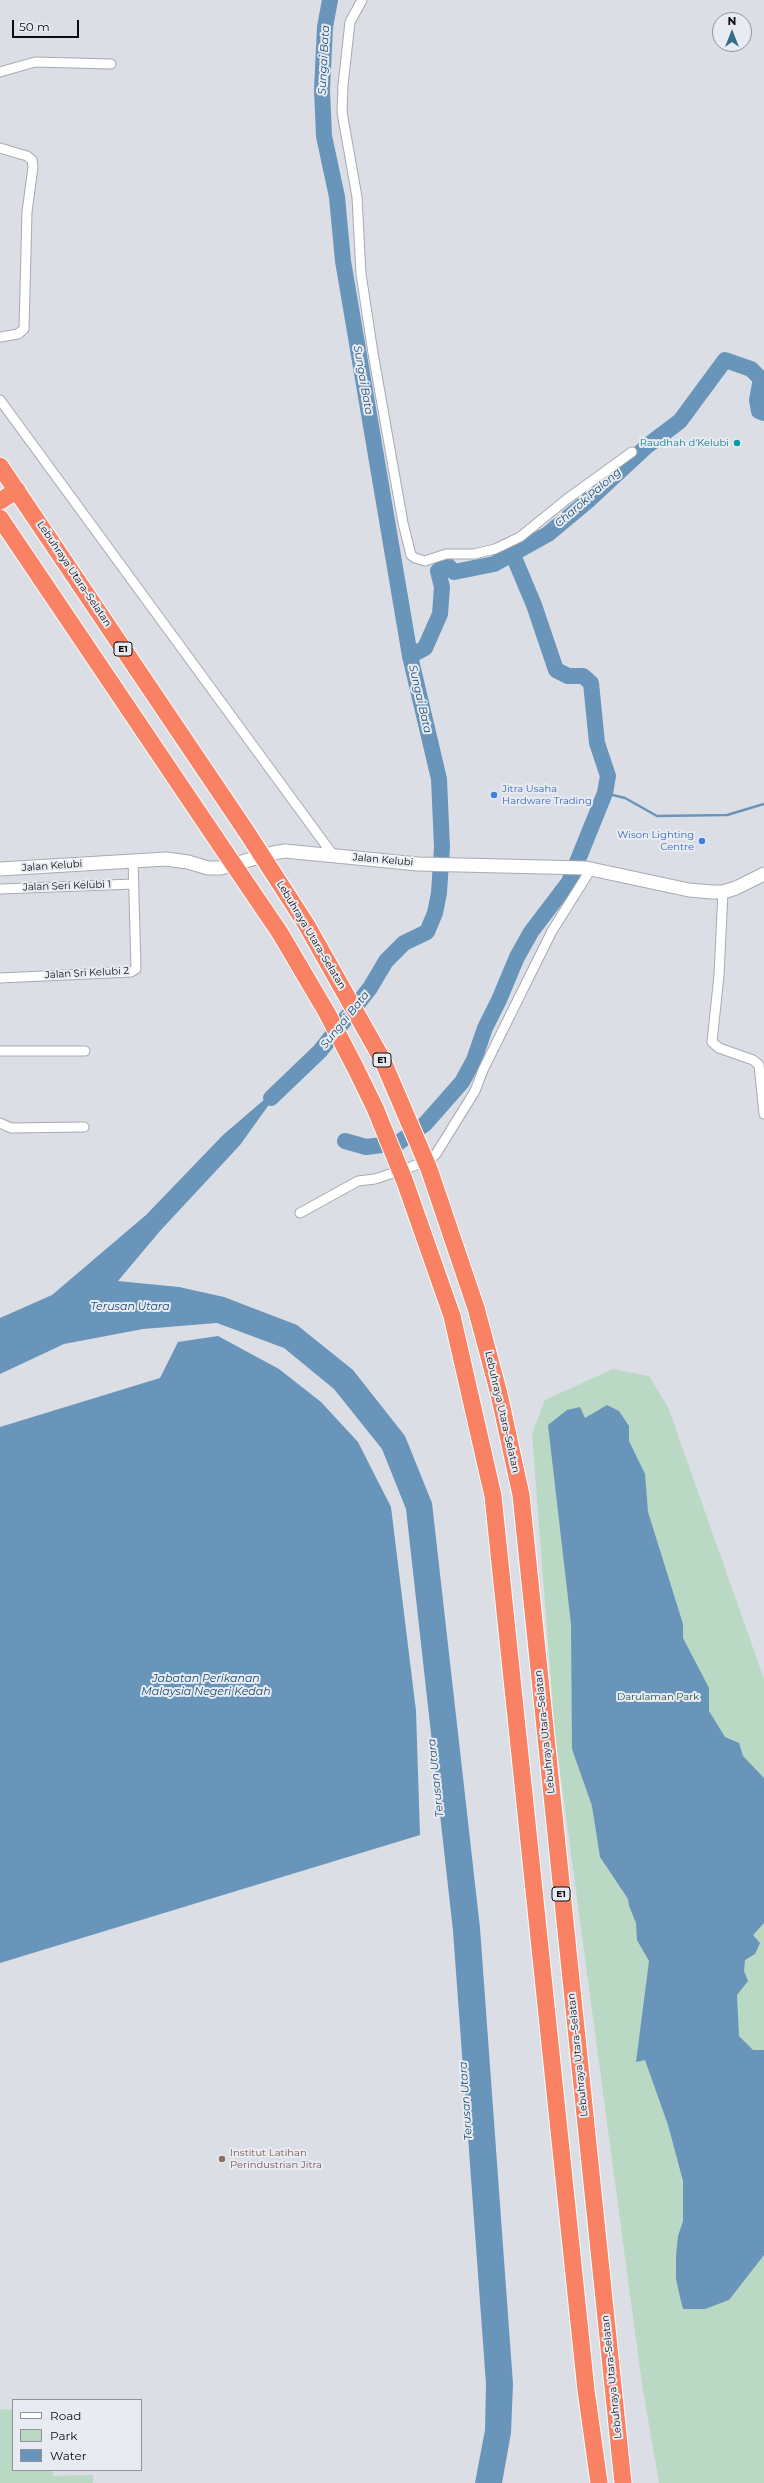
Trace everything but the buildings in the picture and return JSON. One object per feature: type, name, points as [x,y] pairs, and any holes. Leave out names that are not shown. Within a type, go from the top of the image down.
[{"type":"highway","name":"Lebuhraya Utara–Selatan","points":[[0,466],[246,831],[306,924],[382,1059],[429,1170],[476,1308],[515,1463],[524,1519],[623,2483]]},
{"type":"highway","points":[[0,501],[17,490]]},
{"type":"highway","points":[[0,518],[280,933],[328,1013],[356,1069],[405,1182],[452,1316],[493,1496],[586,2390],[600,2483]]},
{"type":"main road","name":"Jalan Kelubi","points":[[0,869],[133,860],[182,860],[215,868],[232,866],[279,852],[333,855],[418,864],[589,868],[689,890],[723,892],[764,874]]},
{"type":"street","points":[[362,0],[355,11],[348,34],[342,112],[357,197],[361,274],[373,353],[403,523],[411,555],[415,558],[425,560],[446,554],[474,554],[495,549],[520,537],[567,499],[632,452]]},
{"type":"street","points":[[0,72],[35,62],[111,64]]},
{"type":"street","points":[[0,148],[27,156],[32,160],[33,167],[27,212],[24,329],[18,334],[0,337]]},
{"type":"street","points":[[0,400],[333,855]]},
{"type":"street","name":"Jalan Sri Kelubi 2","points":[[0,978],[131,972],[136,969],[133,860]]},
{"type":"street","points":[[300,1213],[358,1181],[375,1179],[410,1167],[430,1159],[438,1151],[475,1091],[483,1070],[552,931],[589,868]]},
{"type":"street","name":"Jalan Seri Kelubi 1","points":[[0,889],[134,884]]},
{"type":"street","points":[[723,892],[712,1042],[719,1048],[753,1060],[759,1065],[764,1114]]},
{"type":"street","points":[[0,1051],[85,1051]]},
{"type":"street","points":[[0,1123],[11,1128],[84,1127]]},
{"type":"green space","name":"Darulaman Park","points":[[613,1369],[649,1376],[668,1407],[764,1679],[764,2483],[659,2483],[642,2384],[555,1734],[532,1434],[545,1400]]},
{"type":"green space","points":[[0,2409],[12,2410],[12,2471],[53,2471],[53,2476],[93,2475],[93,2483],[0,2483]]},
{"type":"water","name":"Terusan Utara","points":[[286,1081],[240,1145],[160,1231],[118,1281],[179,1287],[224,1297],[297,1325],[353,1370],[405,1436],[432,1503],[480,1928],[513,2384],[511,2433],[502,2483],[475,2483],[485,2430],[486,2384],[453,1931],[406,1509],[382,1449],[334,1389],[284,1348],[217,1323],[143,1329],[64,1344],[0,1374],[0,1318],[52,1295],[146,1215],[223,1135]]},
{"type":"water","name":"Jabatan Perikanan Malaysia Negeri Kedah","points":[[218,1336],[279,1369],[321,1402],[358,1442],[391,1507],[416,1711],[420,1835],[0,1963],[0,1427],[160,1378],[178,1342]]},
{"type":"water","points":[[607,1405],[619,1411],[629,1426],[629,1441],[645,1474],[648,1512],[683,1624],[683,1638],[709,1688],[709,1711],[725,1737],[739,1743],[743,1756],[764,1778],[764,1923],[753,1935],[760,1943],[755,1954],[745,1960],[744,1971],[748,1981],[737,1995],[739,2036],[753,2050],[764,2050],[764,2255],[729,2300],[705,2309],[683,2309],[676,2279],[676,2256],[678,2236],[683,2221],[683,2181],[668,2125],[645,2060],[636,2062],[649,1961],[637,1940],[636,1923],[629,1906],[628,1899],[600,1857],[592,1806],[572,1749],[571,1624],[548,1425],[567,1410],[580,1407],[585,1418]]},
{"type":"waterway","name":"Sungai Bata","points":[[271,1098],[320,1051],[370,988],[386,961],[404,943],[427,932],[435,913],[439,893],[442,847],[439,779],[410,656],[343,261],[337,197],[324,136],[322,90],[325,27],[330,0]]},
{"type":"waterway","name":"Charok Palong","points":[[410,656],[425,648],[440,614],[442,587],[438,571],[446,564],[454,572],[494,564],[548,534],[590,499],[647,446],[680,421],[725,360],[751,369],[761,379],[757,400],[759,411],[764,413]]},
{"type":"waterway","points":[[345,1141],[366,1147],[398,1143],[425,1124],[462,1082],[474,1060],[485,1028],[499,1000],[517,957],[531,932],[569,882],[605,793],[608,776],[597,743],[591,683],[583,676],[568,676],[556,670],[534,605],[513,555]]},
{"type":"waterway","points":[[605,793],[625,798],[657,816],[727,815],[764,804]]},
{"type":"place","name":"Raudhah d'Kelubi","points":[[737,443]]},
{"type":"place","name":"Jitra Usaha Hardware Trading","points":[[494,795]]},
{"type":"place","name":"Wison Lighting Centre","points":[[702,841]]},
{"type":"place","name":"Institut Latihan Perindustrian Jitra","points":[[222,2159]]}]
